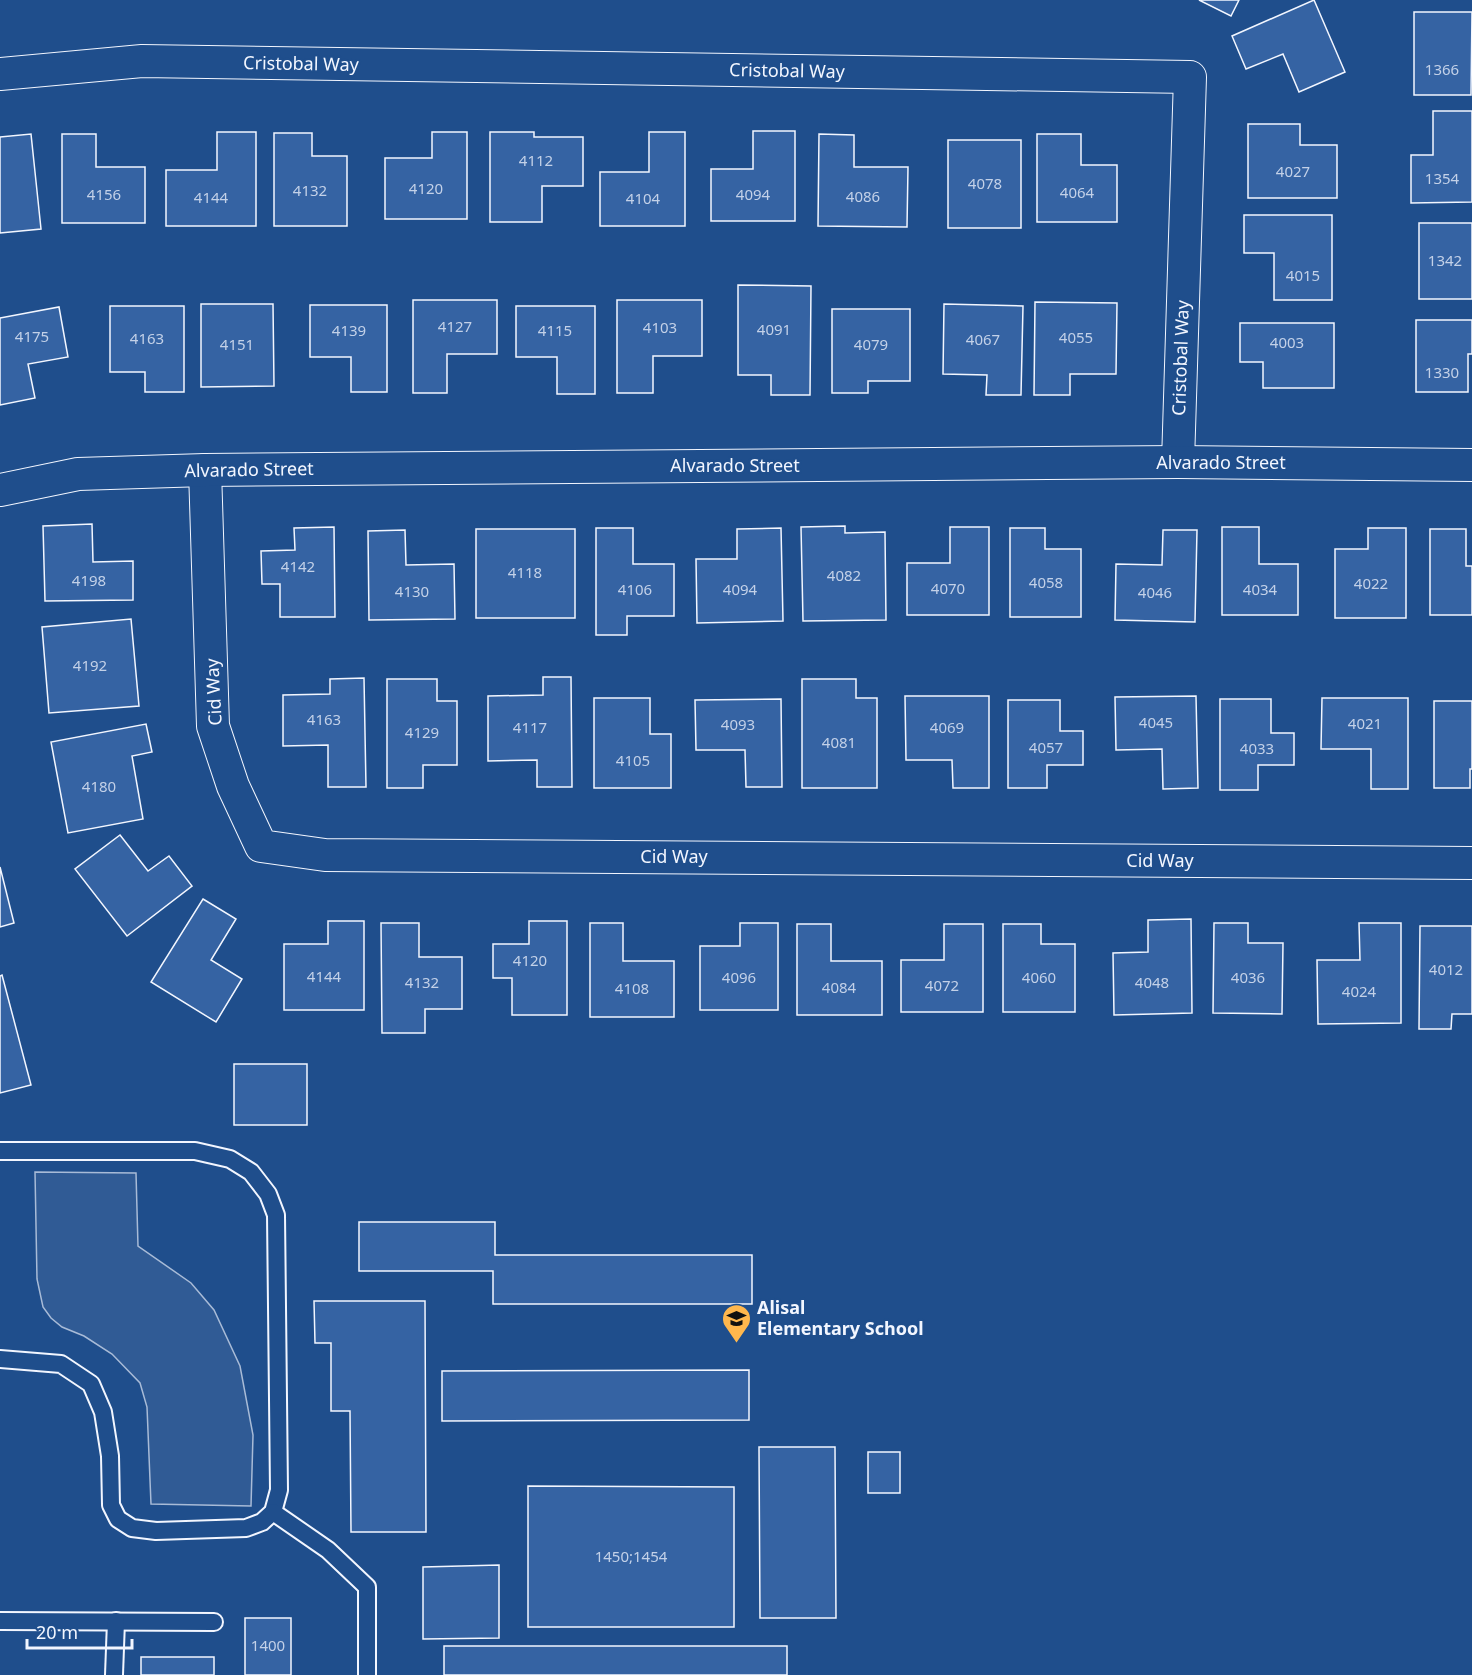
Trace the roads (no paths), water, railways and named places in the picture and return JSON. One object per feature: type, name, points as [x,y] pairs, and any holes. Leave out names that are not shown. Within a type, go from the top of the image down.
[{"type":"street","name":"Cristobal Way","points":[[0,75],[142,61],[1190,77],[1178,462]]},
{"type":"street","name":"Alvarado Street","points":[[0,490],[78,474],[205,470],[1178,462],[1472,465]]},
{"type":"street","name":"Cid Way","points":[[205,470],[213,726],[233,786],[261,846],[325,855],[1472,862]]},
{"type":"lane","points":[[0,1151],[195,1151],[230,1159],[251,1172],[268,1194],[276,1215],[279,1490],[273,1512],[262,1522],[246,1528],[156,1531],[132,1528],[118,1519],[111,1505],[110,1456],[105,1423],[103,1412],[91,1384],[62,1364],[0,1359]]},
{"type":"lane","points":[[273,1512],[328,1550],[368,1587],[368,1675]]},
{"type":"lane","points":[[0,1621],[214,1622]]},
{"type":"lane","points":[[114,1675],[116,1622]]},
{"type":"place","name":"Alisal Elementary School","points":[[736,1344]]}]
